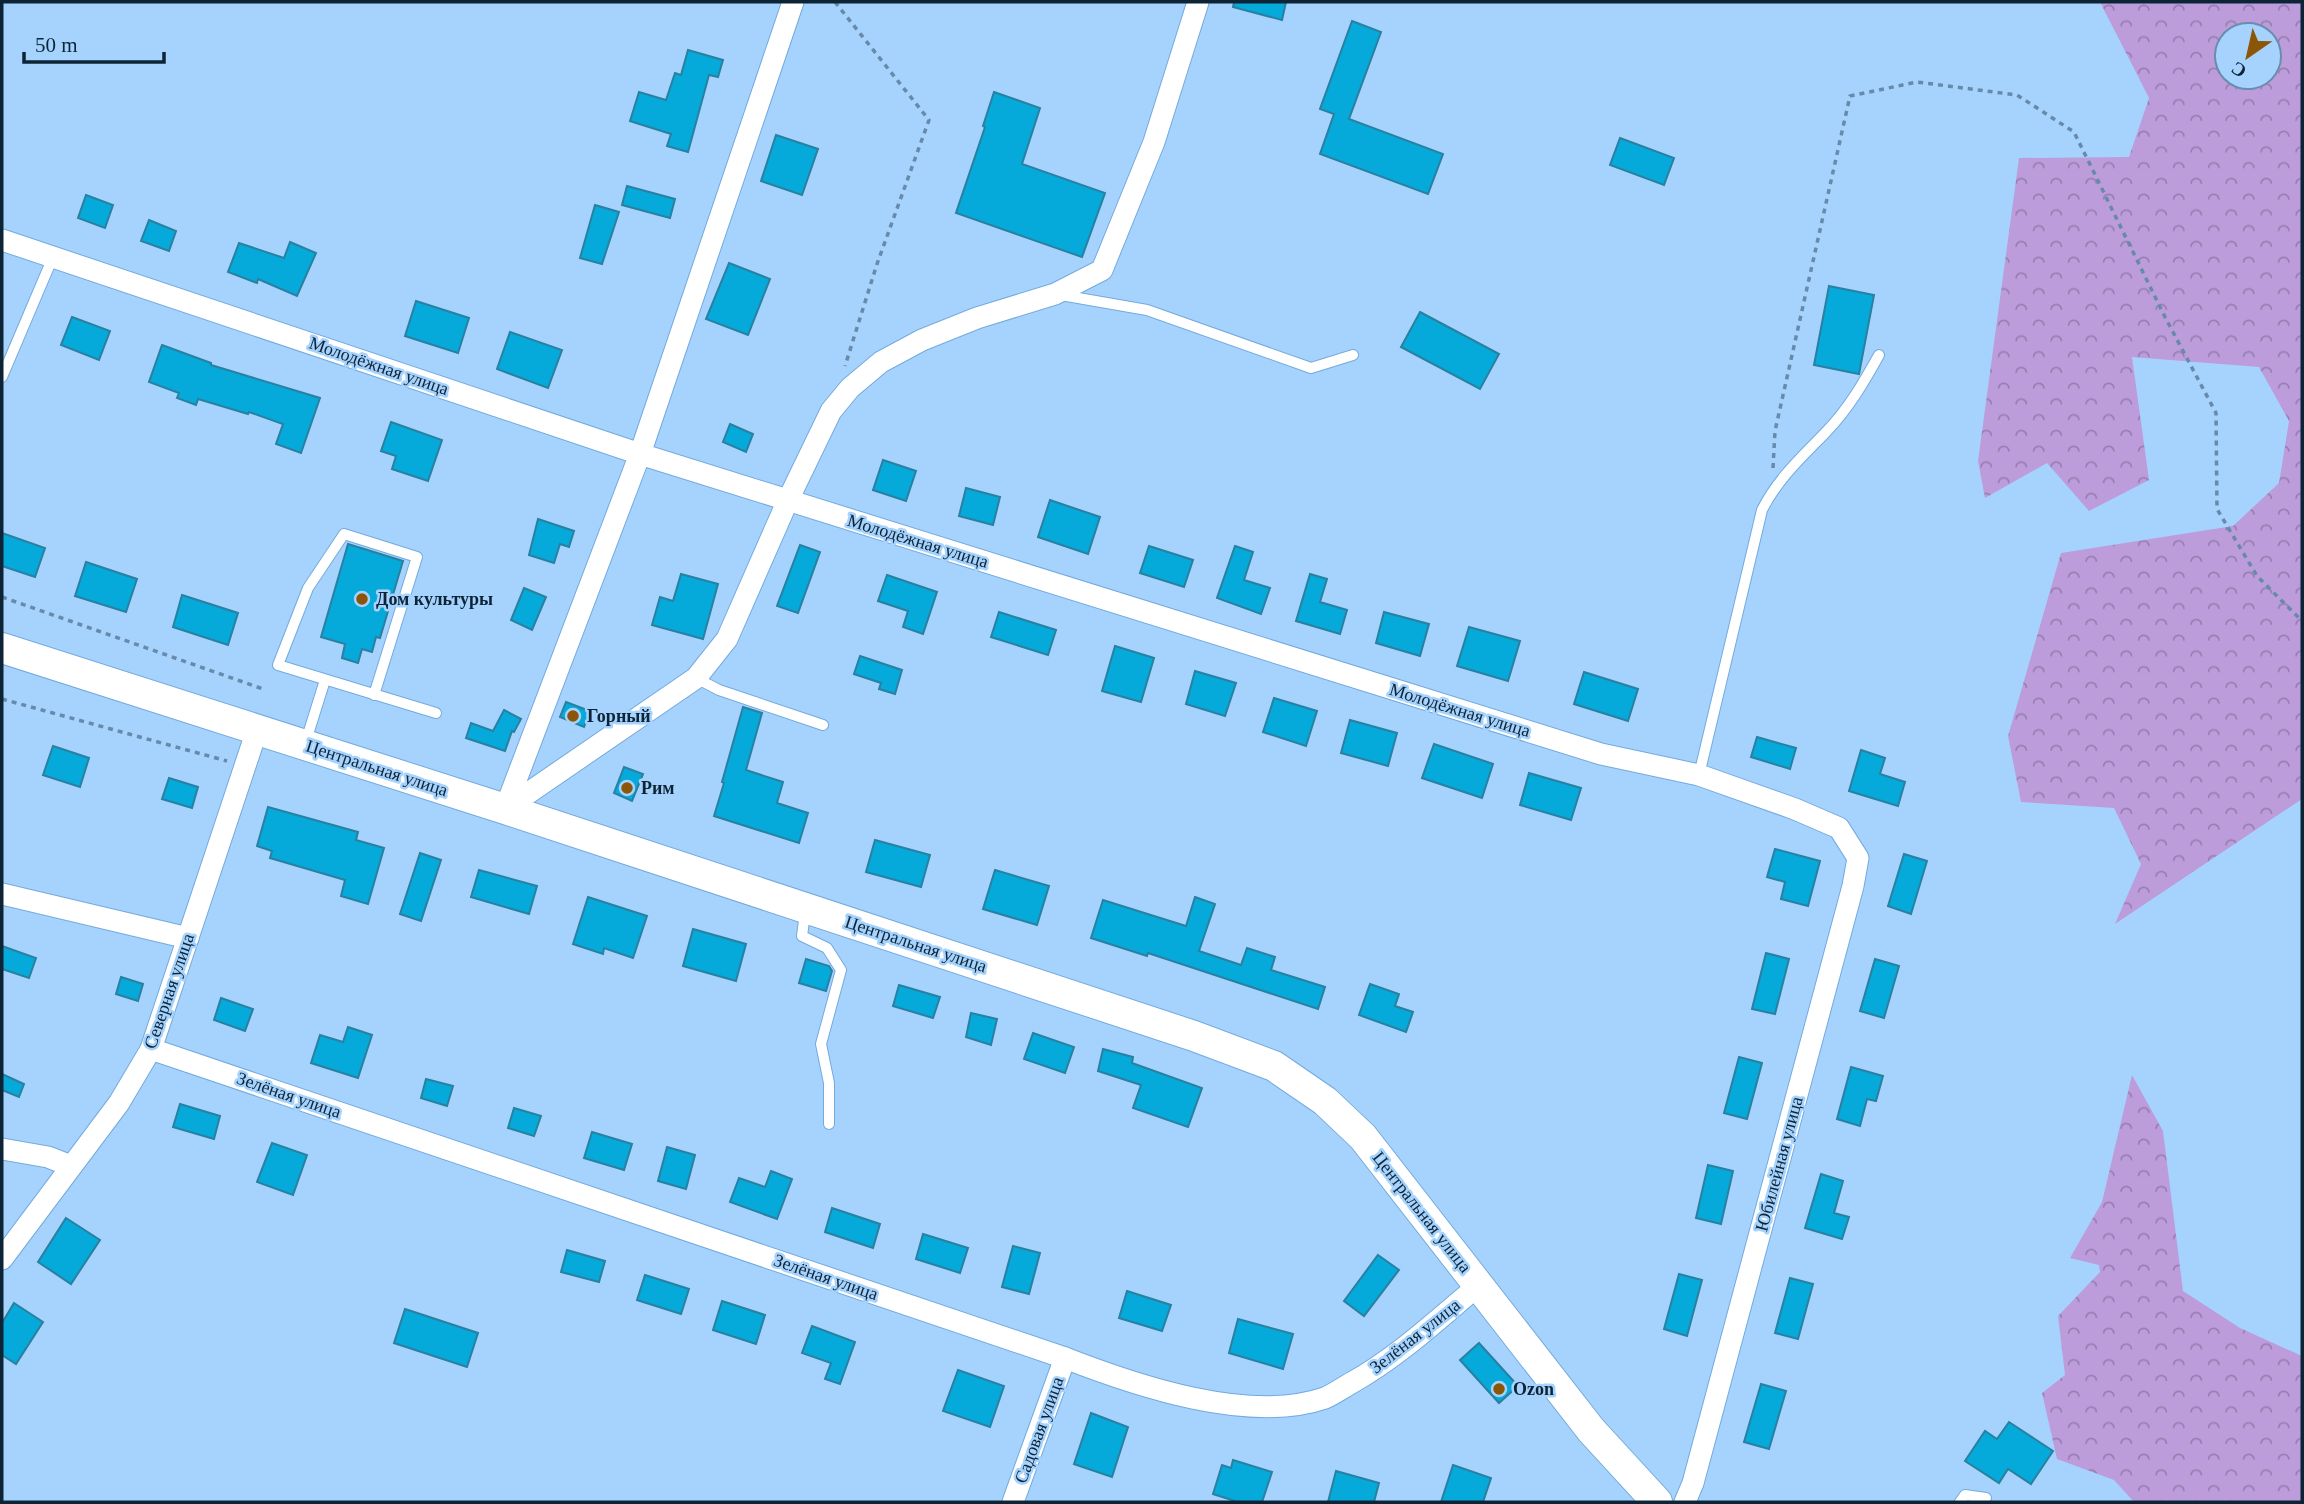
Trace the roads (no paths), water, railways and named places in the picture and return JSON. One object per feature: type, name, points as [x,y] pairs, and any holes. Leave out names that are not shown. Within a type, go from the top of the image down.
[{"type":"street","points":[[505,809],[640,454],[793,2]]},
{"type":"street","points":[[505,809],[696,678],[727,639],[788,500],[831,411],[850,388],[881,362],[922,340],[1055,294],[1102,270],[1154,142],[1198,2]]},
{"type":"street","name":"Молодёжная улица","points":[[2,240],[640,454],[1601,754],[1699,775],[1795,809],[1839,828]]},
{"type":"street","name":"Центральная улица","points":[[2,648],[505,809],[1135,1016],[1273,1066],[1325,1101],[1363,1137],[1591,1430],[1657,1502]]},
{"type":"street","name":"Северная улица","points":[[2,1259],[119,1104],[151,1049],[257,730]]},
{"type":"street","name":"Юбилейная улица","points":[[1685,1502],[1693,1483],[1853,886],[1857,858],[1839,828]]},
{"type":"street","points":[[2,894],[188,938]]},
{"type":"street","name":"Зелёная улица","points":[[151,1049],[1066,1358],[1114,1377],[1183,1396],[1235,1404],[1281,1407],[1325,1397],[1379,1367],[1479,1285]]},
{"type":"street","points":[[2,1149],[48,1157],[71,1166]]},
{"type":"street","name":"Садовая улица","points":[[1013,1502],[1066,1358]]},
{"type":"lane","points":[[2,377],[53,257]]},
{"type":"lane","points":[[1055,294],[1147,310],[1311,368],[1353,355]]},
{"type":"lane","points":[[1699,775],[1762,510],[1772,490],[1795,462],[1828,430],[1856,396],[1879,355]]},
{"type":"lane","points":[[374,695],[417,557],[344,534],[308,588],[278,665],[374,695],[436,713]]},
{"type":"lane","points":[[696,678],[719,690],[824,725]]},
{"type":"lane","points":[[304,745],[326,680]]},
{"type":"lane","points":[[805,914],[802,936],[827,948],[841,970],[821,1044],[829,1083],[829,1124]]},
{"type":"lane","points":[[1960,1502],[1965,1495],[1986,1498]]},
{"type":"place","name":"Дом культуры","points":[[362,599]]},
{"type":"place","name":"Горный","points":[[573,716]]},
{"type":"place","name":"Рим","points":[[627,788]]},
{"type":"place","name":"Ozon","points":[[1499,1389]]}]
